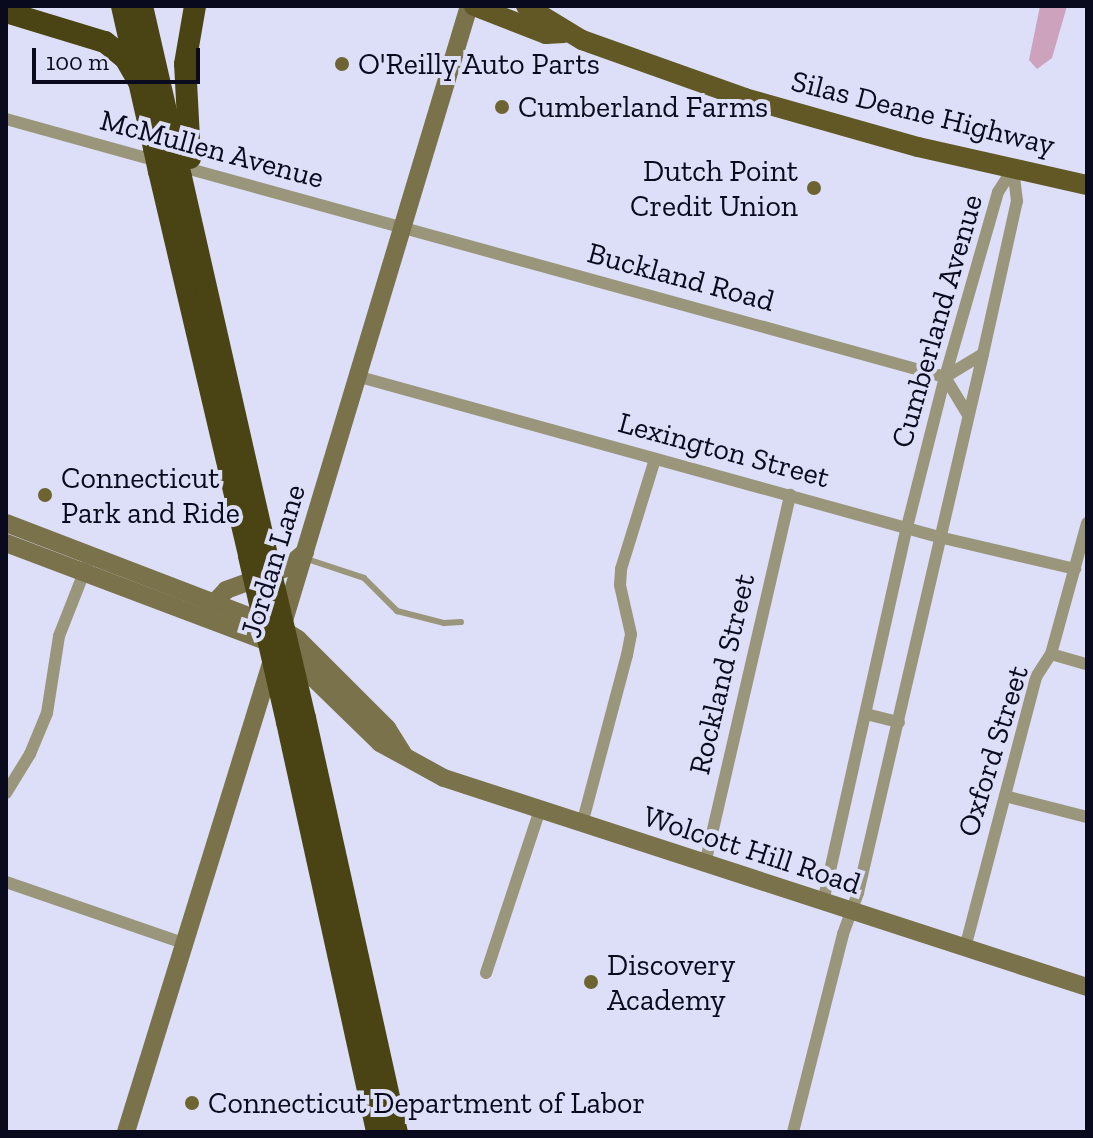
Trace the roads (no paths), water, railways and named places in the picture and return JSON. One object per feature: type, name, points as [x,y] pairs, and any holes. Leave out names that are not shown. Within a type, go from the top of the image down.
[{"type":"highway","points":[[122,6],[140,84]]},
{"type":"highway","points":[[142,6],[258,554],[397,1132]]},
{"type":"highway","points":[[176,165],[185,64],[195,6]]},
{"type":"highway","points":[[6,12],[105,42],[129,64],[140,84],[176,165],[201,264],[258,554]]},
{"type":"highway","points":[[296,720],[377,1132]]},
{"type":"main road","name":"Silas Deane Highway","points":[[472,6],[546,34],[564,33]]},
{"type":"main road","name":"Jordan Lane","points":[[126,1132],[472,6]]},
{"type":"main road","name":"Silas Deane Highway","points":[[526,6],[564,33],[772,106],[901,143],[1087,185]]},
{"type":"main road","name":"Wolcott Hill Road","points":[[6,523],[87,564],[279,638],[298,639],[369,721],[380,743],[444,778],[1087,987]]},
{"type":"main road","name":"Wolcott Hill Road","points":[[6,543],[215,602],[279,638],[334,699],[369,721]]},
{"type":"main road","points":[[215,602],[226,590],[290,566],[305,554]]},
{"type":"main road","points":[[254,718],[274,701],[294,693],[310,691],[334,699]]},
{"type":"street","name":"McMullen Avenue","points":[[6,119],[404,229]]},
{"type":"street","name":"Cumberland Avenue","points":[[793,1132],[899,722],[1017,201],[1013,169]]},
{"type":"street","name":"Cumberland Avenue","points":[[823,902],[907,527],[945,377],[998,192],[1013,169]]},
{"type":"street","name":"Buckland Road","points":[[404,229],[945,377]]},
{"type":"street","points":[[968,415],[945,377],[983,354]]},
{"type":"street","name":"Lexington Street","points":[[360,377],[939,537],[1075,569]]},
{"type":"street","points":[[582,824],[631,634],[620,585],[621,569],[655,459]]},
{"type":"street","name":"Rockland Street","points":[[705,864],[790,495]]},
{"type":"street","name":"Oxford Street","points":[[965,948],[1036,677],[1051,654],[1087,523]]},
{"type":"street","points":[[6,793],[30,754],[47,713],[59,636],[87,564]]},
{"type":"street","points":[[1051,654],[1087,664]]},
{"type":"street","points":[[866,714],[899,722]]},
{"type":"street","points":[[1005,796],[1087,817]]},
{"type":"street","points":[[486,973],[540,810]]},
{"type":"street","points":[[6,882],[186,944]]},
{"type":"lane","points":[[305,554],[364,578],[397,611],[444,623],[461,622]]},
{"type":"place","name":"O'Reilly Auto Parts","points":[[342,64]]},
{"type":"place","name":"Cumberland Farms","points":[[502,107]]},
{"type":"place","name":"Dutch Point Credit Union","points":[[814,188]]},
{"type":"place","name":"Connecticut Park and Ride","points":[[45,495]]},
{"type":"place","name":"Discovery Academy","points":[[591,982]]},
{"type":"place","name":"Connecticut Department of Labor","points":[[192,1103]]}]
